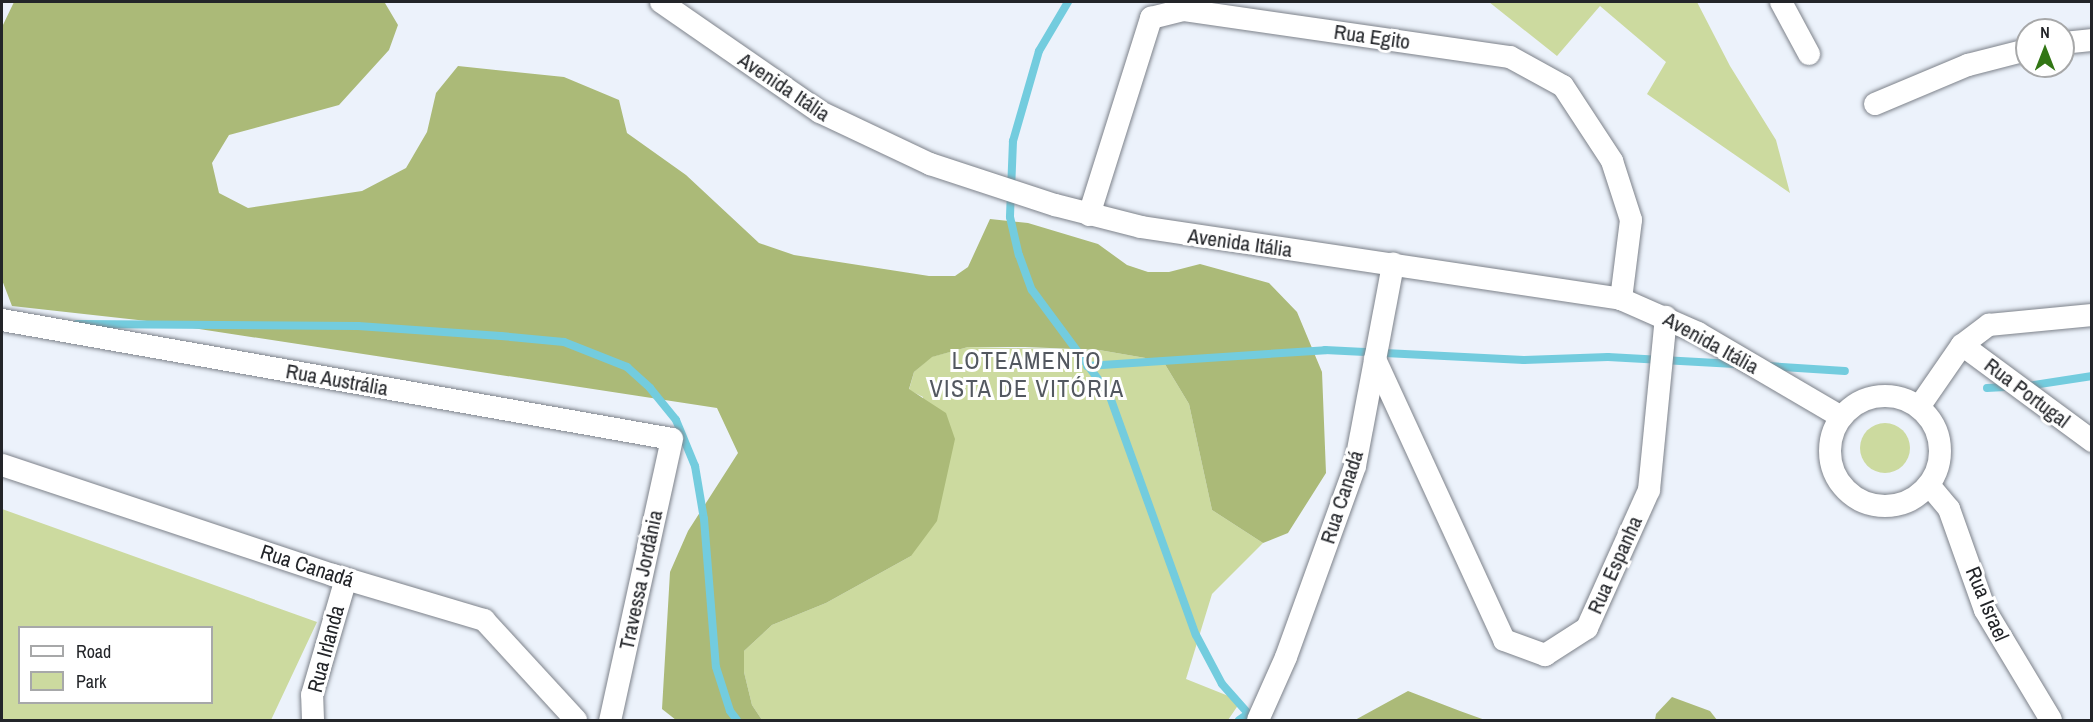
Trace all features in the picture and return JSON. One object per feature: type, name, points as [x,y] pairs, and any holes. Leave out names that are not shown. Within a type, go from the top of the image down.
[{"type":"street","name":"Avenida Itália","points":[[662,2],[760,72],[855,131],[930,164],[1089,215],[1194,237],[1393,264],[1620,299],[1666,317],[1841,417]]},
{"type":"street","points":[[1781,2],[1809,54]]},
{"type":"street","name":"Rua Egito","points":[[1089,215],[1151,18],[1183,10],[1510,57],[1563,86],[1612,161],[1631,220],[1620,299]]},
{"type":"street","points":[[2075,42],[2091,40]]},
{"type":"street","points":[[1875,104],[1968,65],[2015,53]]},
{"type":"street","name":"Rua Canadá","points":[[1258,720],[1286,657],[1355,466],[1393,264]]},
{"type":"street","points":[[1919,407],[1962,345],[1989,325],[2004,321],[2091,315]]},
{"type":"street","name":"Rua Espanha","points":[[1375,359],[1504,640],[1545,655],[1587,628],[1649,490],[1666,317]]},
{"type":"street","name":"Rua Austrália","points":[[2,320],[672,439]]},
{"type":"street","name":"Rua Portugal","points":[[1962,345],[2091,441]]},
{"type":"street","points":[[1879,396],[1893,396],[1919,407],[1937,430],[1940,444],[1940,459],[1929,485],[1919,495],[1892,506],[1877,506],[1851,494],[1833,471],[1830,457],[1830,443],[1841,417],[1858,403],[1879,396]]},
{"type":"street","name":"Travessa Jordânia","points":[[610,720],[672,439]]},
{"type":"street","name":"Rua Canadá","points":[[2,465],[346,579],[484,620],[576,720]]},
{"type":"street","name":"Rua Israel","points":[[1929,485],[1949,509],[1989,619],[2051,720]]},
{"type":"street","name":"Rua Irlanda","points":[[313,720],[312,695],[346,579]]},
{"type":"green space","points":[[14,2],[385,3],[398,25],[389,50],[339,105],[229,135],[212,163],[219,193],[248,208],[362,191],[406,168],[427,132],[436,93],[458,66],[564,77],[619,100],[627,133],[686,175],[759,243],[794,255],[929,276],[955,276],[968,267],[990,219],[1028,223],[1098,244],[1127,265],[1148,272],[1169,272],[1200,264],[1269,283],[1297,312],[1322,372],[1326,473],[1288,533],[1263,543],[1212,510],[1189,404],[1163,361],[1099,350],[1025,347],[968,347],[932,357],[914,372],[909,389],[946,413],[955,439],[937,521],[911,556],[826,603],[772,625],[744,651],[744,672],[752,705],[762,720],[676,720],[662,709],[670,572],[688,531],[738,453],[717,408],[147,321],[12,306],[2,280],[2,27]]},
{"type":"green space","points":[[1489,2],[1697,2],[1730,66],[1776,140],[1790,193],[1647,94],[1666,62],[1600,6],[1557,56]]},
{"type":"green space","points":[[968,347],[1099,350],[1163,361],[1189,404],[1212,510],[1263,543],[1212,594],[1186,679],[1241,701],[1228,720],[762,720],[752,705],[744,672],[744,651],[772,625],[826,603],[911,556],[923,397],[909,390],[914,372],[931,357]]},
{"type":"green space","points":[[1880,423],[1890,423],[1903,430],[1910,443],[1910,453],[1903,466],[1890,473],[1880,473],[1871,469],[1864,462],[1860,453],[1860,443],[1864,434],[1871,427]]},
{"type":"green space","points":[[2,509],[317,622],[271,720],[2,720]]},
{"type":"green space","points":[[1408,691],[1460,711],[1485,720],[1355,720]]},
{"type":"green space","points":[[1672,697],[1710,711],[1717,720],[1655,720],[1656,714]]},
{"type":"waterway","points":[[1068,2],[1039,51],[1013,141],[1010,217],[1019,255],[1032,290],[1109,394],[1196,635],[1222,684],[1254,720]]},
{"type":"waterway","points":[[77,324],[358,326],[501,336],[564,342],[627,367],[650,388],[676,420],[695,466],[704,519],[716,667],[730,711],[737,720]]},
{"type":"waterway","points":[[1087,366],[1325,350],[1524,360],[1608,357],[1735,364]]},
{"type":"waterway","points":[[1768,366],[1845,371]]},
{"type":"waterway","points":[[2027,386],[2092,376]]},
{"type":"waterway","points":[[1987,388],[2009,387]]},
{"type":"waterway","points":[[1239,720],[1248,714]]},
{"type":"district","name":"LOTEAMENTO VISTA DE VITÓRIA","points":[[1027,375]]}]
